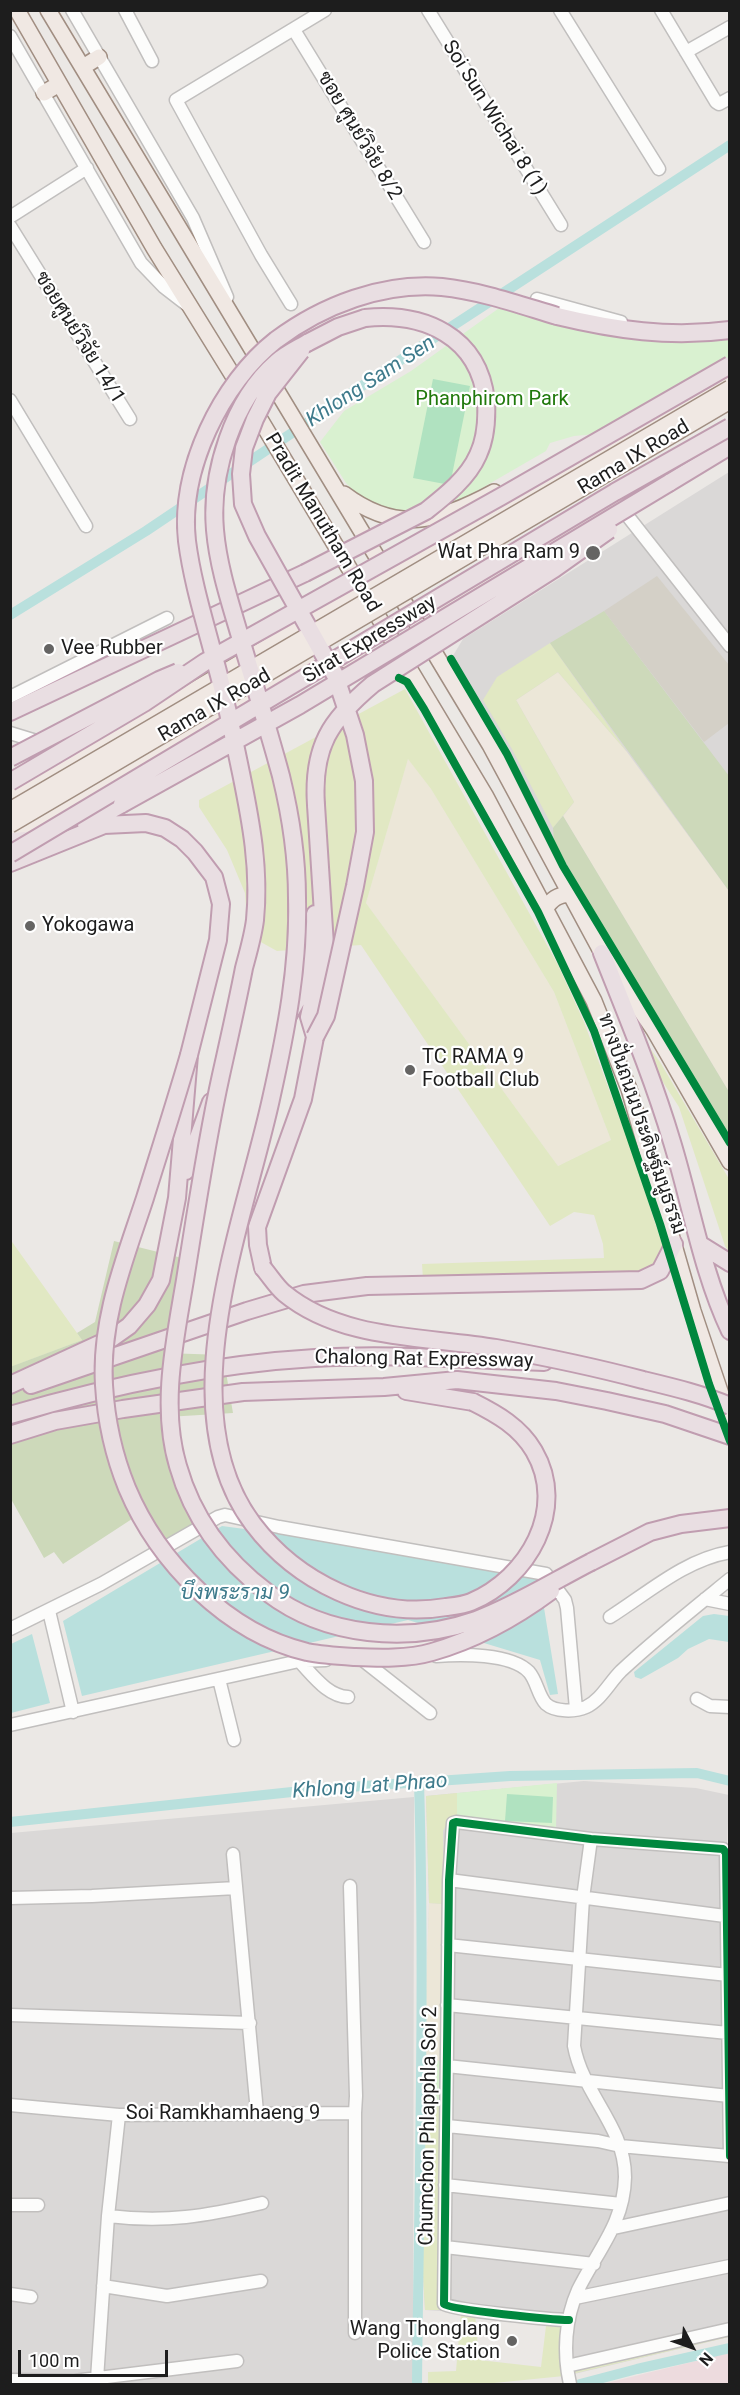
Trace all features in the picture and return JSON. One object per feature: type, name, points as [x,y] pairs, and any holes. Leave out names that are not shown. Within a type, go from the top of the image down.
[{"type":"highway","points":[[729,328],[690,334],[633,332],[598,326],[473,292],[443,287],[414,286],[375,293],[342,302],[300,322],[265,349],[239,376],[208,429],[190,488],[187,537],[199,601],[232,729],[253,828],[256,867],[254,922],[219,1083],[171,1363],[171,1430],[177,1465],[196,1515],[217,1546],[244,1575],[274,1598],[302,1613],[332,1624],[365,1632],[395,1634],[428,1632],[481,1618],[650,1532],[681,1524],[729,1518]]},
{"type":"highway","points":[[10,712],[94,670],[252,598],[426,511],[458,483],[478,455],[487,417],[484,388],[473,362],[460,343],[429,324],[390,315],[366,318],[338,327],[278,360],[253,388],[232,429],[217,478],[214,504],[214,526],[225,585],[280,773],[294,843],[298,931],[289,1014],[271,1102],[231,1256],[214,1358],[214,1424],[223,1469],[253,1524],[280,1554],[301,1571],[338,1592],[400,1609],[433,1609],[470,1603],[512,1576],[532,1551],[544,1519],[548,1496],[535,1452],[519,1431],[497,1414],[473,1402],[384,1387]]},
{"type":"highway","points":[[307,344],[268,393],[255,419],[244,448],[241,474],[243,504],[257,536],[335,675],[355,735],[364,781],[364,832],[355,886],[326,1016],[315,1037],[303,1099],[257,1227],[263,1268],[281,1291],[316,1314],[357,1328],[493,1347],[576,1363]]},
{"type":"highway","points":[[10,782],[144,703],[205,662],[502,496],[729,364]]},
{"type":"highway","name":"Sirat Expressway","points":[[11,840],[729,427]]},
{"type":"highway","points":[[11,840],[47,837],[83,825],[122,804],[300,705],[729,446]]},
{"type":"highway","points":[[315,1037],[309,1017],[325,945],[315,780],[318,757],[326,737],[346,706],[373,684],[554,569],[669,483]]},
{"type":"highway","points":[[10,758],[159,680],[205,662]]},
{"type":"highway","points":[[10,863],[104,825],[146,823],[165,828],[189,845],[214,878],[221,904],[218,940],[189,1055],[121,1269],[105,1335],[104,1384],[112,1440],[128,1488],[156,1540],[202,1593],[254,1631],[307,1652],[370,1658],[430,1653],[484,1631],[525,1610],[591,1562]]},
{"type":"highway","points":[[289,1014],[307,982],[321,865]]},
{"type":"highway","points":[[602,953],[653,1082],[729,1331]]},
{"type":"highway","points":[[10,1385],[112,1338],[129,1326],[147,1305],[161,1280],[177,1198],[189,1055]]},
{"type":"highway","points":[[177,1198],[219,1083]]},
{"type":"highway","points":[[10,1392],[247,1311],[304,1294],[367,1287],[641,1280],[660,1270],[674,1244]]},
{"type":"highway","points":[[701,1245],[729,1263]]},
{"type":"highway","name":"Chalong Rat Expressway","points":[[10,1415],[119,1386],[268,1362],[316,1358],[412,1356],[576,1363],[671,1387],[729,1406]]},
{"type":"highway","name":"Chalong Rat Expressway","points":[[10,1435],[66,1419],[243,1392],[384,1387],[457,1380],[556,1391],[665,1414],[729,1436]]},
{"type":"main road","name":"Pradit Manutham Road","points":[[17,10],[190,306],[484,795],[594,1001],[629,1089],[693,1311],[729,1421]]},
{"type":"main road","name":"Pradit Manutham Road","points":[[48,10],[490,745],[602,953],[654,1030],[729,1162]]},
{"type":"main road","points":[[83,67],[99,57]]},
{"type":"main road","points":[[44,93],[59,84]]},
{"type":"main road","name":"Rama IX Road","points":[[10,799],[593,454],[729,378]]},
{"type":"main road","name":"Rama IX Road","points":[[10,810],[729,388]]},
{"type":"main road","name":"Rama IX Road","points":[[11,840],[729,401]]},
{"type":"main road","name":"Rama IX Road","points":[[541,538],[558,519],[729,418]]},
{"type":"main road","name":"Rama IX Road","points":[[11,840],[408,608],[541,538],[616,502],[650,488],[685,478],[729,451]]},
{"type":"main road","points":[[337,489],[360,506],[384,516],[407,520],[429,519],[456,511],[570,453],[593,454]]},
{"type":"main road","points":[[435,653],[432,635],[436,619],[450,602],[541,538],[520,520],[518,510],[521,497]]},
{"type":"main road","points":[[230,670],[251,643],[276,620],[332,586],[342,577],[346,565]]},
{"type":"main road","points":[[321,659],[362,660],[414,678]]},
{"type":"main road","points":[[545,909],[560,894],[570,894]]},
{"type":"street","points":[[72,10],[193,218],[241,329]]},
{"type":"street","points":[[125,10],[152,61]]},
{"type":"street","points":[[291,304],[261,255],[176,100],[325,10]]},
{"type":"street","name":"Soi Sun Wichai 8 (1)","points":[[428,10],[561,225]]},
{"type":"street","points":[[560,10],[659,169]]},
{"type":"street","points":[[661,10],[716,102],[719,104],[729,98]]},
{"type":"street","points":[[686,52],[729,27]]},
{"type":"street","name":"ซอย ศูนย์วิจัย 8/2","points":[[294,30],[424,242]]},
{"type":"street","points":[[10,36],[141,263],[164,287],[190,306]]},
{"type":"street","points":[[10,217],[87,168]]},
{"type":"street","name":"ซอยศูนย์วิจัย 14/1","points":[[10,226],[130,419]]},
{"type":"street","points":[[537,299],[632,324],[729,328]]},
{"type":"street","points":[[547,321],[553,304]]},
{"type":"street","points":[[10,400],[86,526]]},
{"type":"street","points":[[616,502],[729,646]]},
{"type":"street","points":[[10,697],[167,618]]},
{"type":"street","points":[[10,733],[84,755]]},
{"type":"street","points":[[10,1629],[101,1584],[225,1515],[279,1527],[546,1574],[565,1600],[567,1608],[576,1709]]},
{"type":"street","points":[[610,1617],[688,1565],[711,1555],[729,1552]]},
{"type":"street","points":[[10,1725],[299,1661],[364,1661],[453,1654],[512,1662],[528,1671],[543,1700],[552,1708],[576,1709],[597,1701],[620,1672],[729,1579]]},
{"type":"street","points":[[705,1599],[729,1604]]},
{"type":"street","points":[[49,1611],[73,1712]]},
{"type":"street","points":[[299,1661],[330,1691],[338,1696],[348,1697]]},
{"type":"street","points":[[364,1661],[430,1713]]},
{"type":"street","points":[[219,1679],[234,1740]]},
{"type":"street","points":[[697,1699],[710,1706],[729,1707]]},
{"type":"street","name":"Chumchon Phlapphla Soi 2","points":[[569,2320],[552,2320],[477,2309],[448,2308],[444,2304],[449,1880],[452,1827],[456,1822],[591,1839]]},
{"type":"street","points":[[447,2126],[598,2141],[620,2146],[729,2156],[726,1853],[720,1848],[591,1839],[583,1898],[574,2046],[577,2064],[585,2082],[604,2112],[620,2146],[624,2158],[625,2178],[614,2228],[575,2298],[565,2346],[569,2383]]},
{"type":"street","points":[[233,1854],[257,2112]]},
{"type":"street","points":[[449,1880],[725,1916]]},
{"type":"street","points":[[350,1886],[356,2096],[355,2333]]},
{"type":"street","points":[[10,1898],[236,1888]]},
{"type":"street","points":[[448,1945],[728,1975]]},
{"type":"street","points":[[447,2005],[728,2033]]},
{"type":"street","points":[[10,2015],[250,2023]]},
{"type":"street","points":[[447,2066],[729,2096]]},
{"type":"street","name":"Soi Ramkhamhaeng 9","points":[[10,2104],[119,2115],[257,2112],[355,2114]]},
{"type":"street","points":[[97,2379],[108,2216],[119,2115]]},
{"type":"street","points":[[445,2184],[621,2204]]},
{"type":"street","points":[[108,2216],[144,2220],[190,2218],[262,2203]]},
{"type":"street","points":[[614,2228],[729,2203]]},
{"type":"street","points":[[10,2205],[38,2205]]},
{"type":"street","points":[[445,2247],[594,2264]]},
{"type":"street","points":[[575,2298],[729,2266]]},
{"type":"street","points":[[103,2286],[167,2296],[261,2282]]},
{"type":"street","points":[[10,2294],[31,2297]]},
{"type":"street","points":[[567,2366],[729,2329]]},
{"type":"street","points":[[10,2380],[97,2379],[237,2361]]},
{"type":"shaded area","points":[[729,472],[729,1143],[563,866],[507,754],[451,659],[463,639]]},
{"type":"shaded area","points":[[657,576],[729,665],[729,723],[704,742],[604,611]]},
{"type":"shaded area","points":[[558,672],[627,752],[729,891],[729,1092],[563,816],[574,802],[516,700]]},
{"type":"shaded area","points":[[408,758],[431,789],[554,992],[611,1140],[558,1166],[366,903]]},
{"type":"shaded area","points":[[584,1781],[696,1788],[729,1795],[727,1847],[729,2337],[570,2375],[565,2323],[425,2310],[421,2240],[429,1903],[426,1796]]},
{"type":"shaded area","points":[[414,1797],[413,2384],[11,2384],[11,1833]]},
{"type":"shaded area","points":[[429,1903],[444,1904],[443,2061],[426,2060]]},
{"type":"shaded area","points":[[728,2353],[729,2384],[603,2384]]},
{"type":"green space","name":"Phanphirom Park","points":[[502,306],[547,321],[729,331],[729,362],[596,434],[574,436],[550,443],[546,451],[456,503],[413,512],[397,511],[379,507],[360,497],[346,483],[320,442],[344,411],[411,371]]},
{"type":"green space","points":[[433,379],[470,386],[450,485],[413,478]]},
{"type":"green space","points":[[604,611],[729,776],[729,891],[550,643]]},
{"type":"green space","points":[[550,643],[627,752],[558,672],[516,700],[574,802],[553,828],[512,749],[483,700],[497,677]]},
{"type":"green space","points":[[405,689],[558,965],[584,1022],[630,1146],[663,1247],[654,1266],[636,1276],[423,1279],[422,1264],[604,1258],[603,1244],[594,1215],[574,1212],[550,1226],[361,945],[277,951],[248,935],[245,893],[227,850],[199,807],[199,800]],"holes":[[[408,759],[431,789],[554,992],[611,1140],[558,1166],[366,903]]]},
{"type":"green space","points":[[563,816],[729,1092],[729,1138],[554,842],[553,828]]},
{"type":"green space","points":[[647,1044],[729,1179],[729,1252],[725,1246],[679,1107],[661,1079]]},
{"type":"green space","points":[[10,1239],[82,1340],[11,1367],[10,1367]]},
{"type":"green space","points":[[114,1241],[182,1258],[165,1353],[223,1355],[233,1413],[167,1417],[196,1524],[152,1550],[135,1517],[63,1564],[54,1552],[44,1558],[11,1499],[10,1367],[82,1340],[77,1333],[95,1322]]},
{"type":"green space","points":[[557,1783],[556,1829],[457,1819],[457,1793]]},
{"type":"green space","points":[[457,1793],[457,1819],[448,1821],[443,1831],[444,1904],[429,1903],[426,1796]]},
{"type":"green space","points":[[507,1794],[553,1797],[552,1823],[505,1821]]},
{"type":"green space","points":[[426,2060],[443,2061],[441,2107],[424,2106]]},
{"type":"green space","points":[[424,2106],[441,2107],[440,2310],[425,2310],[421,2240]]},
{"type":"green space","points":[[461,2313],[475,2313],[479,2360],[541,2367],[546,2326],[563,2327],[564,2376],[484,2384],[428,2384],[428,2372],[456,2371]]},
{"type":"green space","points":[[729,2330],[729,2337],[572,2374],[571,2367]]},
{"type":"water","name":"บึงพระราม 9","points":[[222,1526],[297,1536],[539,1577],[558,1694],[550,1695],[540,1660],[408,1620],[82,1696],[63,1621]]},
{"type":"water","points":[[714,1614],[729,1616],[729,1642],[709,1639],[688,1649],[678,1658],[641,1679],[635,1677],[634,1672],[703,1616]]},
{"type":"water","points":[[32,1634],[50,1703],[11,1713],[11,1644]]},
{"type":"waterway","name":"Khlong Sam Sen","points":[[10,615],[146,531],[411,353],[730,145]]},
{"type":"waterway","name":"Khlong Lat Phrao","points":[[10,1822],[320,1789],[510,1776],[697,1773],[730,1781]]},
{"type":"waterway","points":[[417,2384],[422,2008],[419,1782]]},
{"type":"waterway","points":[[580,2384],[730,2348]]},
{"type":"cycle path","points":[[451,659],[507,754],[563,866],[730,1143]]},
{"type":"cycle path","name":"ทางปั่นถนนประดิษฐ์มนูธรรม","points":[[399,678],[407,682],[424,709],[538,912],[594,1031],[660,1224],[709,1384],[730,1441]]},
{"type":"cycle path","points":[[569,2320],[482,2312],[444,2304],[449,1880],[453,1823],[591,1839],[723,1849],[726,1853],[730,2156]]},
{"type":"place","name":"Wat Phra Ram 9","points":[[593,553]]},
{"type":"place","name":"Vee Rubber","points":[[49,649]]},
{"type":"place","name":"Yokogawa","points":[[30,926]]},
{"type":"place","name":"TC RAMA 9 Football Club","points":[[410,1070]]},
{"type":"place","name":"Wang Thonglang Police Station","points":[[512,2341]]}]
